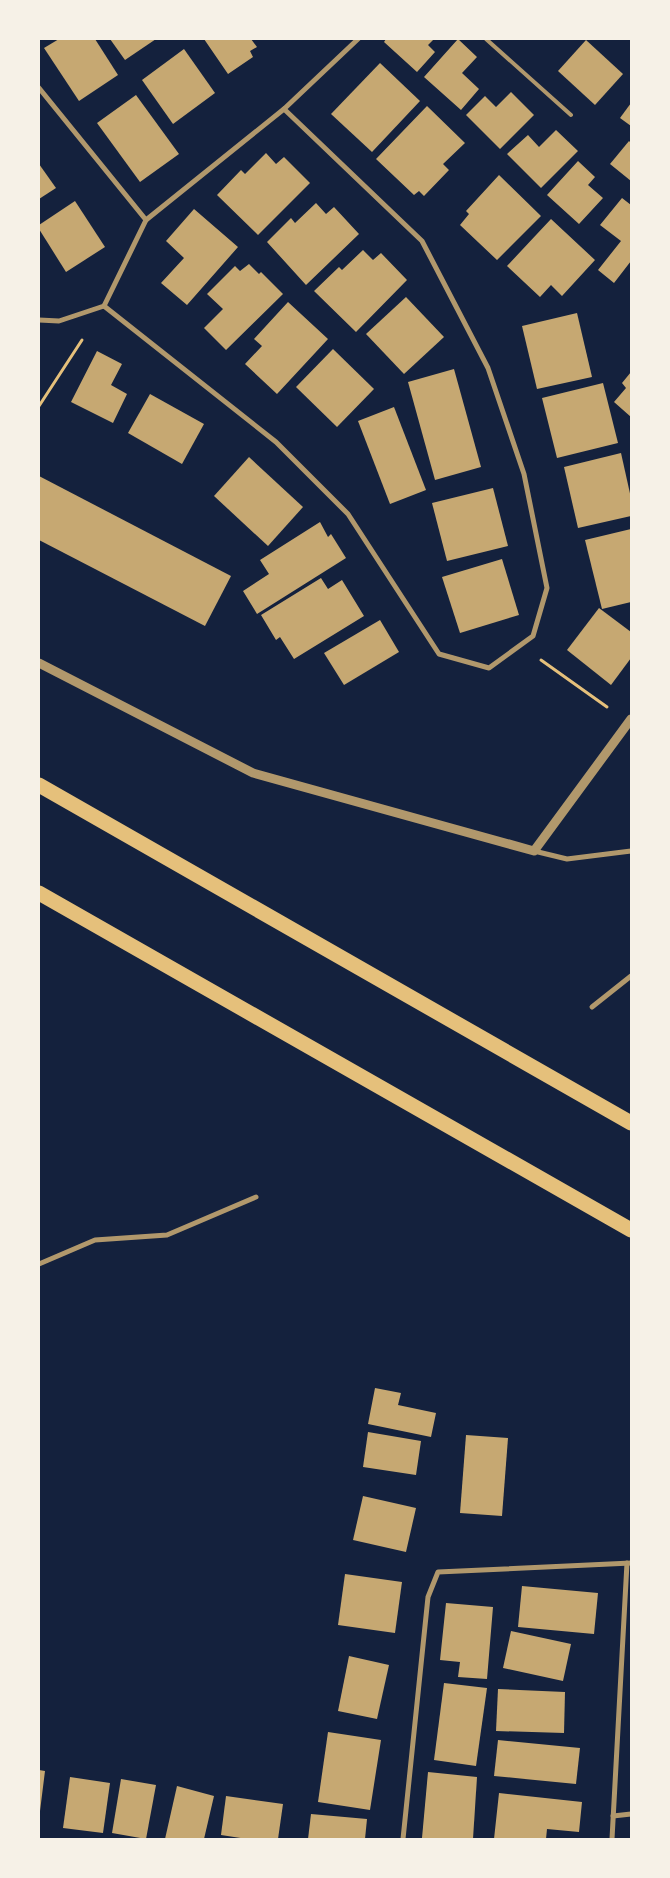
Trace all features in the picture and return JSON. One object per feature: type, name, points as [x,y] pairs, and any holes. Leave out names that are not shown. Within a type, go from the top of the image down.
[{"type":"highway","points":[[39,785],[631,1123]]},
{"type":"highway","points":[[39,893],[631,1230]]},
{"type":"street","points":[[39,320],[59,321],[104,306],[146,220],[284,109],[358,39]]},
{"type":"street","points":[[39,88],[146,220]]},
{"type":"street","points":[[104,306],[276,442],[348,514],[439,654],[489,668],[533,636],[547,588],[524,474],[488,368],[422,240],[284,109]]},
{"type":"street","points":[[39,663],[253,773],[567,859],[631,851]]},
{"type":"street","points":[[534,850],[630,721]]},
{"type":"street","points":[[592,1007],[631,976]]},
{"type":"street","points":[[39,1264],[95,1240],[167,1235],[256,1197]]},
{"type":"street","points":[[403,1839],[428,1597],[438,1572],[629,1563],[612,1839]]},
{"type":"street","points":[[613,1816],[631,1814]]},
{"type":"lane","points":[[486,39],[571,115]]},
{"type":"path","points":[[39,406],[104,306]]},
{"type":"path","points":[[520,645],[630,721]]},
{"type":"building","points":[[59,39],[95,39],[118,75],[79,101],[44,48]]},
{"type":"building","points":[[110,39],[156,39],[125,60]]},
{"type":"building","points":[[204,39],[251,39],[257,47],[250,51],[253,57],[228,74]]},
{"type":"building","points":[[386,39],[434,39],[428,45],[435,52],[417,72],[384,42]]},
{"type":"building","points":[[458,39],[477,57],[462,73],[479,89],[461,110],[424,77]]},
{"type":"building","points":[[586,40],[623,74],[595,105],[558,71]]},
{"type":"building","points":[[184,49],[215,93],[173,124],[142,80]]},
{"type":"building","points":[[380,63],[420,101],[372,152],[331,114]]},
{"type":"building","points":[[511,92],[534,115],[500,149],[466,115],[485,96],[496,107]]},
{"type":"building","points":[[136,95],[179,154],[140,182],[97,123]]},
{"type":"building","points":[[631,103],[631,126],[620,118]]},
{"type":"building","points":[[427,106],[465,143],[443,164],[449,170],[424,196],[419,191],[414,195],[376,159]]},
{"type":"building","points":[[556,130],[578,151],[541,188],[507,154],[528,135],[539,147]]},
{"type":"building","points":[[629,141],[631,143],[631,181],[610,164]]},
{"type":"building","points":[[266,153],[276,164],[284,157],[310,183],[258,235],[217,195],[241,170],[245,174]]},
{"type":"building","points":[[578,161],[595,177],[588,185],[603,198],[579,224],[547,195]]},
{"type":"building","points":[[39,164],[56,188],[39,199]]},
{"type":"building","points":[[499,175],[541,216],[497,260],[460,225],[469,214],[466,211]]},
{"type":"building","points":[[622,198],[631,205],[631,261],[614,283],[598,270],[621,241],[600,225]]},
{"type":"building","points":[[75,201],[105,247],[66,272],[39,229],[39,225]]},
{"type":"building","points":[[316,203],[326,214],[334,207],[359,234],[306,285],[267,242],[291,218],[295,223]]},
{"type":"building","points":[[194,209],[238,247],[187,305],[161,283],[184,258],[166,241]]},
{"type":"building","points":[[551,219],[595,260],[562,296],[551,285],[540,297],[507,266]]},
{"type":"building","points":[[363,250],[373,260],[381,253],[407,280],[356,332],[314,291],[339,267],[342,270]]},
{"type":"building","points":[[249,264],[259,274],[261,272],[283,294],[226,350],[204,328],[223,309],[207,294],[235,266],[240,271]]},
{"type":"building","points":[[406,297],[444,337],[404,374],[366,334]]},
{"type":"building","points":[[288,302],[328,339],[277,394],[245,364],[262,346],[254,339]]},
{"type":"building","points":[[577,313],[592,377],[537,389],[522,326]]},
{"type":"building","points":[[333,349],[374,389],[337,427],[296,387]]},
{"type":"building","points":[[97,351],[122,364],[111,385],[127,394],[113,423],[71,402]]},
{"type":"building","points":[[454,369],[481,467],[435,480],[408,382]]},
{"type":"building","points":[[631,372],[631,417],[614,402],[626,388],[622,383]]},
{"type":"building","points":[[603,383],[618,443],[557,458],[542,398]]},
{"type":"building","points":[[150,394],[204,424],[182,464],[128,433]]},
{"type":"building","points":[[394,407],[426,490],[390,504],[358,421]]},
{"type":"building","points":[[621,453],[631,498],[631,516],[578,528],[564,467]]},
{"type":"building","points":[[249,457],[303,507],[268,546],[214,496]]},
{"type":"building","points":[[39,476],[231,576],[205,626],[39,540]]},
{"type":"building","points":[[493,488],[508,546],[447,561],[432,503]]},
{"type":"building","points":[[320,522],[328,537],[331,534],[346,558],[257,614],[243,591],[269,574],[260,560]]},
{"type":"building","points":[[631,529],[631,602],[602,609],[585,540]]},
{"type":"building","points":[[502,559],[519,615],[460,633],[442,577]]},
{"type":"building","points":[[321,578],[328,589],[342,580],[364,616],[294,659],[280,637],[276,640],[261,615]]},
{"type":"building","points":[[599,608],[631,632],[631,658],[611,685],[567,650]]},
{"type":"building","points":[[380,620],[399,652],[344,685],[324,653]]},
{"type":"building","points":[[375,1388],[401,1393],[398,1405],[436,1413],[431,1437],[368,1424]]},
{"type":"building","points":[[368,1432],[421,1441],[416,1475],[363,1467]]},
{"type":"building","points":[[466,1435],[508,1438],[502,1516],[460,1513]]},
{"type":"building","points":[[363,1496],[416,1508],[406,1552],[353,1540]]},
{"type":"building","points":[[345,1574],[402,1582],[395,1633],[338,1625]]},
{"type":"building","points":[[522,1586],[598,1593],[594,1634],[518,1627]]},
{"type":"building","points":[[446,1603],[493,1607],[487,1679],[458,1677],[460,1662],[440,1660]]},
{"type":"building","points":[[511,1631],[571,1644],[563,1681],[503,1668]]},
{"type":"building","points":[[349,1656],[389,1665],[377,1719],[338,1711]]},
{"type":"building","points":[[444,1683],[487,1688],[476,1766],[434,1760]]},
{"type":"building","points":[[498,1689],[565,1692],[564,1733],[496,1731]]},
{"type":"building","points":[[328,1732],[381,1740],[370,1810],[318,1802]]},
{"type":"building","points":[[498,1740],[580,1748],[576,1784],[494,1776]]},
{"type":"building","points":[[39,1770],[45,1771],[40,1811],[39,1811]]},
{"type":"building","points":[[428,1772],[477,1777],[473,1839],[422,1838]]},
{"type":"building","points":[[70,1777],[110,1783],[103,1833],[63,1828]]},
{"type":"building","points":[[121,1779],[156,1785],[146,1839],[112,1833]]},
{"type":"building","points":[[177,1786],[214,1796],[204,1839],[165,1839]]},
{"type":"building","points":[[499,1793],[582,1802],[579,1832],[547,1829],[546,1839],[494,1839]]},
{"type":"building","points":[[226,1796],[283,1804],[278,1839],[247,1839],[221,1835]]},
{"type":"building","points":[[311,1814],[367,1819],[365,1839],[308,1839]]}]
